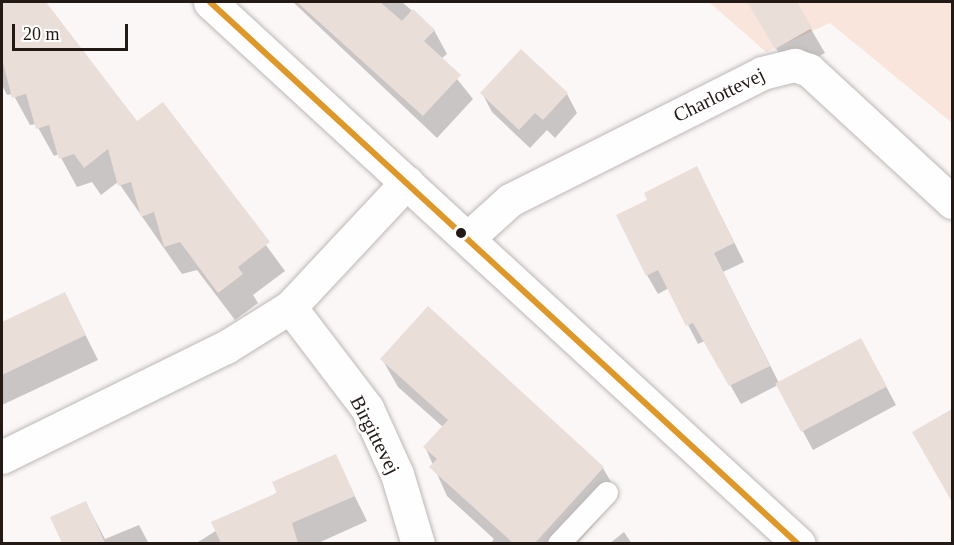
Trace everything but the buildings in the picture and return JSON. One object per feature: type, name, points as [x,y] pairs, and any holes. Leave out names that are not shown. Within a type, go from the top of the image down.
[{"type":"street","points":[[210,2],[799,543]]},
{"type":"street","name":"Charlottevej","points":[[468,238],[510,200],[762,73],[795,65],[809,70],[952,202]]},
{"type":"street","points":[[2,457],[226,348],[290,307],[407,182]]},
{"type":"street","name":"Birgittevej","points":[[290,307],[366,408],[397,474],[418,543]]},
{"type":"lane","points":[[560,543],[607,492]]},
{"type":"shaded area","points":[[709,2],[952,2],[952,123],[830,23],[766,52]]},
{"type":"transit line","points":[[210,2],[798,544]]}]
